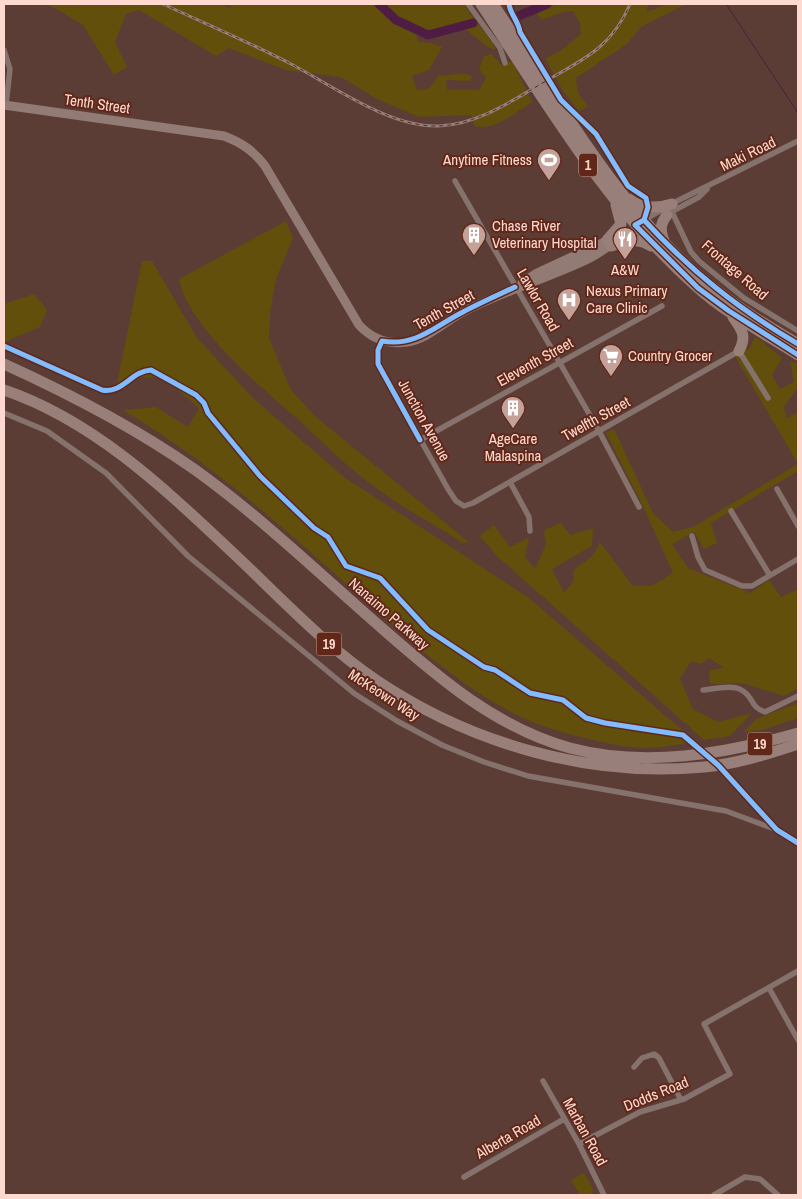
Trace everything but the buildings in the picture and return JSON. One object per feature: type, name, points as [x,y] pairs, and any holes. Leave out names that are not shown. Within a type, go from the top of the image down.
[{"type":"highway","name":"1","points":[[480,4],[619,198],[698,288],[729,311],[798,355]]},
{"type":"highway","name":"1","points":[[493,4],[619,198]]},
{"type":"highway","points":[[505,4],[506,22]]},
{"type":"highway","points":[[619,198],[648,208],[671,210],[662,221],[660,229],[661,246],[635,240],[608,243],[621,224],[619,198]]},
{"type":"highway","name":"1","points":[[661,246],[733,303],[798,344]]},
{"type":"highway","points":[[729,311],[744,332],[745,341],[739,351]]},
{"type":"highway","name":"Nanaimo Parkway","points":[[4,364],[66,392],[194,469],[254,518],[435,674],[480,707],[514,726],[572,748],[614,755],[657,758],[722,751],[759,744],[798,732]]},
{"type":"highway","name":"19","points":[[4,390],[60,416],[108,444],[168,491],[332,646],[375,679],[424,710],[477,734],[522,749],[570,760],[635,768],[682,768],[736,762],[798,744]]},
{"type":"street","points":[[468,4],[500,48],[505,63]]},
{"type":"street","points":[[4,50],[10,69],[5,105]]},
{"type":"street","name":"Tenth Street","points":[[5,105],[224,136],[241,143],[256,153],[266,166],[359,325],[369,336],[395,344],[420,338],[461,313],[515,287],[541,280],[642,225]]},
{"type":"street","name":"Maki Road","points":[[642,225],[671,210],[694,191],[708,187],[798,141]]},
{"type":"street","name":"Lawlor Road","points":[[455,181],[599,431],[639,507]]},
{"type":"street","name":"Maki Road","points":[[642,225],[671,210]]},
{"type":"street","name":"Frontage Road","points":[[671,210],[692,252],[699,261],[744,298],[798,331]]},
{"type":"street","name":"Eleventh Street","points":[[420,440],[662,306]]},
{"type":"street","name":"Junction Avenue","points":[[382,341],[378,350],[378,364],[448,489],[456,500],[464,506]]},
{"type":"street","points":[[739,351],[768,398]]},
{"type":"street","name":"Twelfth Street","points":[[464,506],[473,504],[739,351]]},
{"type":"street","name":"McKeown Way","points":[[4,413],[47,432],[106,473],[188,556],[355,694],[397,721],[442,745],[484,762],[519,773],[726,811],[778,830],[798,843]]},
{"type":"street","points":[[510,482],[529,517],[530,531]]},
{"type":"street","points":[[777,489],[798,526]]},
{"type":"street","points":[[731,511],[769,574]]},
{"type":"street","points":[[692,536],[698,557],[705,570],[742,586],[752,586],[769,574],[798,559]]},
{"type":"street","points":[[703,690],[736,688],[744,691],[756,709],[765,712],[798,696]]},
{"type":"street","name":"Dodds Road","points":[[579,1144],[640,1112],[681,1100],[730,1074],[704,1024],[798,971]]},
{"type":"street","points":[[769,988],[798,1040]]},
{"type":"street","points":[[634,1067],[642,1058],[654,1054],[659,1058],[681,1100]]},
{"type":"street","name":"Marban Road","points":[[542,1081],[579,1144],[604,1195]]},
{"type":"street","name":"Alberta Road","points":[[464,1177],[564,1119]]},
{"type":"street","points":[[714,1195],[745,1177],[760,1179],[778,1195]]},
{"type":"shaded area","points":[[48,4],[222,4],[231,9],[230,4],[463,4],[493,43],[495,50],[482,43],[463,27],[432,34],[417,34],[418,42],[431,43],[442,47],[429,70],[412,76],[417,90],[430,88],[439,75],[467,74],[472,76],[471,81],[446,80],[447,90],[479,90],[486,78],[479,69],[484,56],[492,54],[501,65],[512,61],[532,102],[505,120],[483,127],[475,126],[471,115],[419,117],[377,99],[341,77],[286,70],[229,48],[216,56],[139,10],[126,14],[115,42],[127,67],[114,75],[83,25]]},
{"type":"shaded area","points":[[557,4],[648,4],[647,12],[667,4],[686,4],[641,27],[627,44],[576,78],[578,93],[588,106],[579,111],[563,91],[545,58],[559,52],[581,34],[580,23],[573,11],[562,12],[542,20],[537,14]]},
{"type":"shaded area","points":[[286,221],[293,238],[276,279],[270,312],[269,338],[291,390],[316,417],[469,542],[463,543],[410,511],[352,469],[230,358],[197,318],[185,298],[179,279]]},
{"type":"shaded area","points":[[142,261],[152,261],[197,338],[254,399],[344,477],[529,598],[696,742],[650,748],[616,745],[582,738],[549,728],[523,718],[497,704],[473,689],[424,652],[233,487],[179,447],[123,410],[156,407],[188,427],[199,408],[163,377],[135,378],[117,383]]},
{"type":"shaded area","points":[[34,294],[47,310],[40,327],[4,342],[4,304]]},
{"type":"shaded area","points":[[755,336],[782,358],[772,375],[780,389],[794,382],[790,361],[798,364],[798,387],[784,407],[787,419],[798,412],[798,464],[735,356],[750,348]]},
{"type":"shaded area","points":[[614,429],[653,513],[673,532],[693,527],[798,464],[798,471],[711,523],[717,543],[704,549],[694,532],[672,544],[688,568],[750,593],[769,580],[781,597],[798,589],[798,688],[784,696],[742,683],[710,684],[709,670],[724,668],[709,658],[701,664],[691,661],[680,679],[693,709],[718,722],[752,713],[730,736],[704,740],[497,556],[480,536],[494,525],[510,547],[529,537],[525,557],[535,569],[546,544],[544,530],[561,523],[570,535],[593,528],[592,546],[552,569],[564,593],[573,582],[574,570],[593,555],[600,542],[633,586],[651,586],[673,573],[644,508],[606,433]]},
{"type":"shaded area","points":[[798,703],[798,718],[762,730],[744,732],[756,719]]},
{"type":"shaded area","points":[[584,1173],[593,1189],[591,1195],[580,1195],[571,1180]]},
{"type":"waterway","points":[[379,4],[396,20],[428,35],[473,23]]},
{"type":"waterway","points":[[516,17],[547,4]]},
{"type":"waterway","points":[[726,4],[798,113]]},
{"type":"railway","points":[[163,4],[245,41],[383,113],[421,125],[439,126],[468,121],[495,110],[585,58],[615,31],[630,4]]},
{"type":"cycle path","points":[[509,4],[520,32],[561,100],[596,134],[628,186],[646,198],[648,207],[644,220]]},
{"type":"cycle path","points":[[644,220],[635,225],[698,288],[729,311],[798,355]]},
{"type":"cycle path","points":[[644,220],[716,288],[755,317],[798,344]]},
{"type":"cycle path","points":[[420,440],[378,364],[378,350],[382,341],[405,341],[425,334],[469,309],[515,287]]},
{"type":"cycle path","points":[[4,346],[102,390],[116,389],[138,374],[151,370],[196,395],[204,403],[208,413],[260,476],[314,528],[328,537],[346,566],[380,578],[428,630],[484,667],[495,670],[530,693],[563,700],[586,718],[605,723],[683,735],[718,765],[777,830],[798,843]]},
{"type":"place","name":"Anytime Fitness","points":[[549,181]]},
{"type":"place","name":"Chase River Veterinary Hospital","points":[[474,256]]},
{"type":"place","name":"A&W","points":[[625,260]]},
{"type":"place","name":"Nexus Primary Care Clinic","points":[[569,321]]},
{"type":"place","name":"Country Grocer","points":[[611,377]]},
{"type":"place","name":"AgeCare Malaspina","points":[[513,429]]}]
